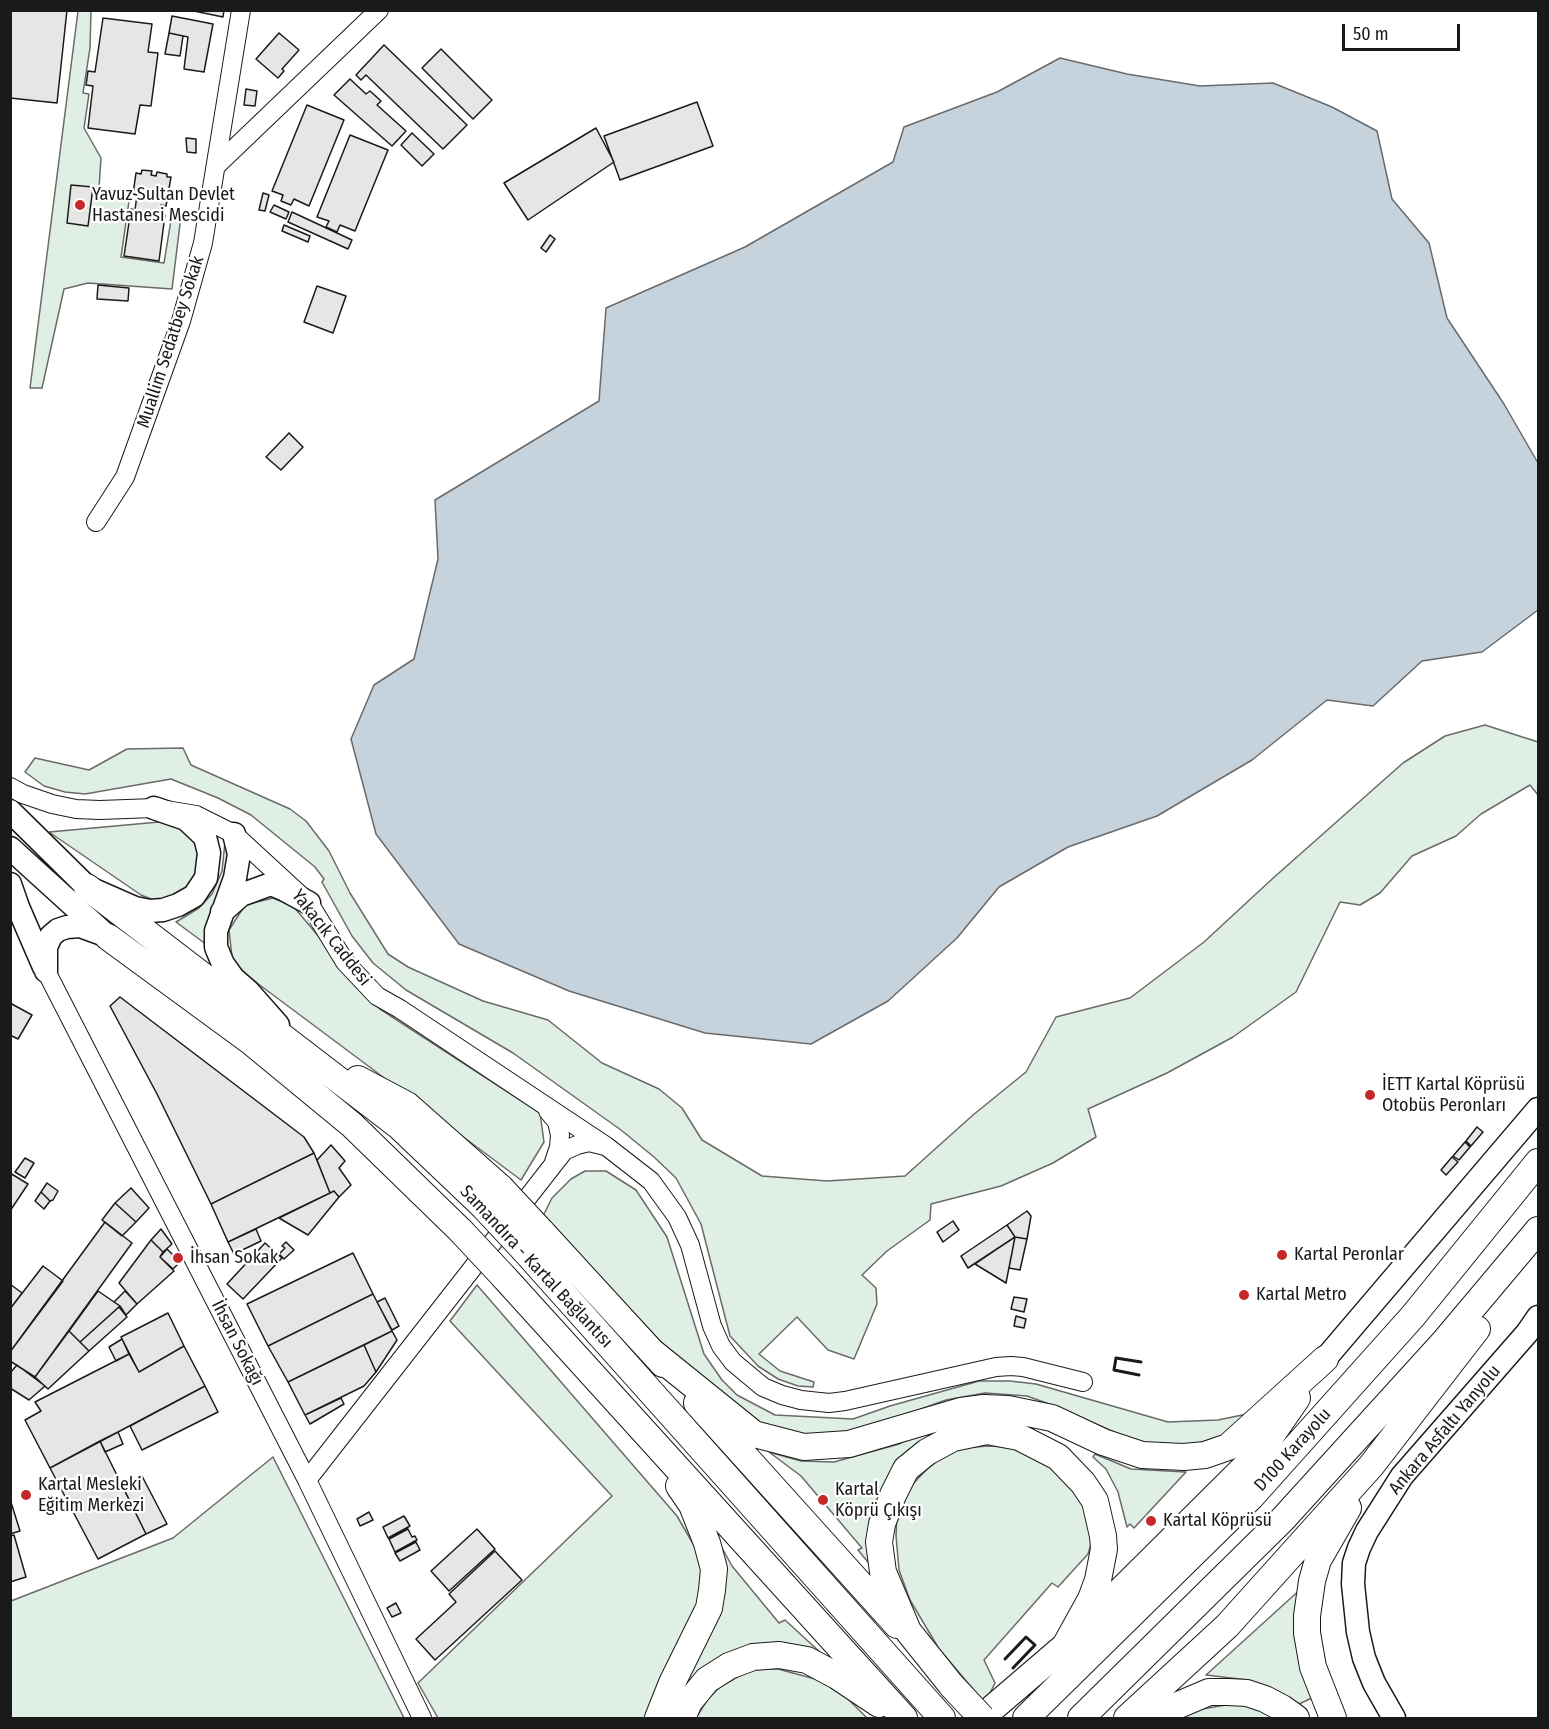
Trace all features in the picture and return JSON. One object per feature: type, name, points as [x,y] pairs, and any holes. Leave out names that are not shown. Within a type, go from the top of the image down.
[{"type":"highway","name":"Samandıra - Kartal Bağlantısı","points":[[87,887],[300,1048],[400,1127],[482,1205],[936,1712]]},
{"type":"highway","name":"Samandıra - Kartal Bağlantısı","points":[[108,937],[250,1041],[344,1118],[461,1231],[627,1412],[902,1719]]},
{"type":"highway","points":[[300,1048],[407,1106],[501,1188],[982,1719],[1065,1646],[1259,1453],[1325,1359]]},
{"type":"highway","name":"D100 Karayolu","points":[[1026,1719],[1251,1497],[1413,1316],[1539,1162]]},
{"type":"highway","points":[[1081,1719],[1282,1520],[1443,1343],[1539,1230]]},
{"type":"highway","points":[[1127,1719],[1227,1626],[1371,1466],[1539,1245]]},
{"type":"highway","points":[[651,1351],[754,1434],[804,1447],[849,1444],[961,1411],[984,1408],[1008,1409],[1052,1418],[1103,1442],[1142,1455],[1184,1457],[1205,1455],[1228,1447],[1325,1359]]},
{"type":"highway","points":[[627,1412],[692,1505],[707,1543],[714,1569],[708,1608],[672,1683],[658,1719]]},
{"type":"highway","points":[[952,1686],[908,1631],[883,1572],[879,1542],[882,1524],[906,1469],[927,1452],[953,1438],[987,1431],[1019,1437],[1058,1456],[1083,1483],[1095,1501],[1104,1548],[1100,1572],[1091,1599],[1065,1646]]},
{"type":"highway","points":[[1333,1719],[1317,1682],[1309,1652],[1307,1634],[1309,1600],[1318,1560],[1371,1466]]},
{"type":"highway","points":[[682,1719],[689,1702],[707,1680],[729,1666],[753,1657],[779,1655],[807,1660],[837,1676],[902,1719]]},
{"type":"highway","points":[[1148,1719],[1209,1692],[1247,1693],[1282,1708],[1296,1719]]},
{"type":"main road","points":[[10,811],[87,887],[135,908],[150,911],[178,905],[194,896],[206,878],[209,853],[205,837],[186,819],[154,808]]},
{"type":"main road","points":[[234,834],[239,854],[235,878],[216,931],[216,947],[223,964],[233,978],[300,1048]]},
{"type":"main road","points":[[10,848],[108,937]]},
{"type":"main road","points":[[10,884],[14,913],[46,971]]},
{"type":"main road","points":[[221,913],[241,896],[271,884],[309,903]]},
{"type":"main road","points":[[46,971],[46,947],[51,936],[58,930],[80,926],[108,937]]},
{"type":"main road","points":[[1325,1359],[1539,1109]]},
{"type":"main road","name":"Ankara Asfaltı Yanyolu","points":[[1394,1719],[1374,1683],[1364,1658],[1358,1632],[1353,1584],[1354,1563],[1359,1548],[1366,1531],[1402,1476],[1527,1334],[1539,1317]]},
{"type":"street","name":"Muallim Sedatbey Sokak","points":[[96,522],[125,477],[181,321],[203,243],[241,10]]},
{"type":"street","points":[[216,166],[379,10]]},
{"type":"street","name":"Yakacık Caddesi","points":[[10,776],[27,788],[35,798]]},
{"type":"street","name":"Yakacık Caddesi","points":[[10,787],[23,795],[76,809],[154,808],[196,815],[234,834],[309,903],[345,962],[377,996],[606,1146],[651,1180],[677,1217],[690,1245],[712,1326],[721,1346],[733,1362],[763,1387],[782,1395],[829,1403],[996,1367],[1011,1366],[1083,1383]]},
{"type":"street","name":"İhsan Sokağı","points":[[46,971],[307,1480],[422,1719]]},
{"type":"street","points":[[542,1104],[557,1122],[560,1135],[560,1147],[552,1167]]},
{"type":"street","points":[[307,1480],[564,1151],[589,1142],[606,1146]]},
{"type":"green space","points":[[78,11],[91,11],[90,48],[83,93],[89,94],[84,128],[101,158],[99,188],[130,194],[121,257],[164,263],[172,214],[181,216],[172,289],[88,283],[64,289],[42,388],[30,388]]},
{"type":"green space","points":[[1485,725],[1538,742],[1538,795],[1530,785],[1481,814],[1456,836],[1412,856],[1380,893],[1360,905],[1340,902],[1296,992],[1233,1037],[1167,1073],[1088,1109],[1096,1137],[1053,1163],[1001,1186],[931,1204],[930,1220],[887,1251],[862,1275],[876,1288],[877,1304],[854,1359],[828,1350],[797,1317],[759,1354],[780,1371],[814,1382],[813,1387],[798,1386],[778,1379],[758,1366],[730,1336],[701,1224],[676,1178],[621,1130],[513,1053],[406,990],[373,963],[352,936],[322,882],[324,879],[315,867],[251,815],[218,798],[171,779],[85,794],[65,792],[44,786],[25,772],[35,758],[89,770],[127,749],[183,748],[191,765],[290,809],[306,821],[329,851],[350,893],[388,954],[408,967],[483,1001],[548,1020],[602,1063],[659,1089],[682,1108],[702,1140],[762,1176],[827,1181],[905,1176],[973,1115],[1026,1072],[1056,1017],[1130,998],[1204,942],[1403,763],[1445,736]]},
{"type":"green space","points":[[170,821],[196,836],[202,859],[197,879],[183,895],[161,903],[141,895],[49,832]]},
{"type":"green space","points":[[225,842],[238,863],[207,945],[176,922],[199,908],[212,894],[222,871]]},
{"type":"green space","points":[[273,898],[293,906],[380,1009],[540,1113],[544,1142],[521,1180],[245,974],[232,957],[229,930],[245,905]]},
{"type":"green space","points":[[585,1171],[606,1171],[636,1190],[667,1237],[704,1354],[722,1380],[737,1395],[775,1415],[853,1419],[979,1381],[1036,1384],[1168,1422],[1218,1420],[1247,1414],[1230,1433],[1193,1445],[1150,1444],[1132,1440],[1027,1396],[985,1393],[946,1400],[843,1437],[806,1436],[759,1423],[692,1375],[543,1216],[552,1198],[571,1179]]},
{"type":"green space","points":[[477,1285],[677,1516],[703,1561],[702,1605],[650,1718],[438,1718],[418,1683],[612,1496],[450,1321]]},
{"type":"green space","points":[[925,1430],[929,1437],[872,1567],[858,1550],[862,1548],[801,1476],[769,1452],[801,1461],[834,1462],[899,1444]]},
{"type":"green space","points":[[1008,1447],[1029,1454],[1068,1474],[1084,1499],[1092,1541],[1088,1554],[1058,1587],[1052,1583],[984,1660],[995,1683],[985,1703],[939,1649],[910,1600],[899,1570],[896,1536],[897,1512],[911,1486],[928,1468],[947,1454],[962,1448]]},
{"type":"green space","points":[[1095,1454],[1131,1469],[1186,1472],[1134,1528],[1130,1524],[1127,1527],[1118,1492],[1106,1469],[1093,1457]]},
{"type":"green space","points":[[273,1457],[404,1718],[11,1718],[11,1601],[173,1538]]},
{"type":"green space","points":[[721,1546],[732,1566],[779,1623],[785,1620],[821,1653],[779,1643],[688,1684],[683,1682]]},
{"type":"green space","points":[[1303,1587],[1314,1697],[1297,1705],[1277,1691],[1248,1680],[1206,1675]]},
{"type":"green space","points":[[778,1669],[819,1680],[840,1691],[867,1718],[696,1718],[708,1699],[720,1687],[746,1672]]},
{"type":"green space","points":[[1238,1703],[1259,1708],[1276,1718],[1182,1718],[1196,1710]]},
{"type":"shaded area","points":[[1060,58],[1127,74],[1200,86],[1273,83],[1332,107],[1377,131],[1392,199],[1429,243],[1447,318],[1504,404],[1538,463],[1538,610],[1482,652],[1422,661],[1373,706],[1327,700],[1252,760],[1157,816],[1068,847],[999,887],[957,938],[888,1001],[811,1044],[705,1033],[569,991],[459,944],[376,834],[351,739],[374,685],[414,659],[438,559],[435,500],[599,401],[606,308],[745,247],[893,162],[904,127],[997,92]]},
{"type":"building","points":[[10,10],[67,10],[57,103],[10,98]]},
{"type":"building","points":[[189,10],[224,10],[223,17]]},
{"type":"building","points":[[172,16],[213,24],[204,72],[184,69],[188,37],[169,33]]},
{"type":"building","points":[[103,18],[152,24],[148,52],[158,53],[151,106],[140,105],[135,134],[88,128],[93,86],[86,85],[88,71],[95,72]]},
{"type":"building","points":[[169,33],[183,36],[180,56],[165,54]]},
{"type":"building","points":[[279,33],[299,50],[282,69],[284,71],[278,78],[256,59]]},
{"type":"building","points":[[384,45],[467,125],[443,149],[366,75],[361,80],[356,75]]},
{"type":"building","points":[[441,49],[492,100],[473,119],[422,68]]},
{"type":"building","points":[[350,79],[366,94],[370,91],[381,101],[377,105],[406,131],[392,146],[334,95]]},
{"type":"building","points":[[246,89],[257,91],[255,106],[244,105]]},
{"type":"building","points":[[697,102],[713,146],[620,180],[604,136]]},
{"type":"building","points":[[307,105],[344,120],[309,206],[294,199],[291,205],[281,201],[283,195],[272,191]]},
{"type":"building","points":[[596,128],[614,162],[528,220],[504,183]]},
{"type":"building","points":[[412,133],[434,154],[422,166],[401,145]]},
{"type":"building","points":[[350,135],[388,150],[355,231],[340,225],[337,232],[326,227],[329,221],[317,217]]},
{"type":"building","points":[[186,138],[196,139],[196,153],[187,152]]},
{"type":"building","points":[[142,170],[152,171],[151,175],[156,176],[157,172],[171,177],[166,206],[161,205],[160,215],[165,215],[159,261],[124,256],[131,209],[135,210],[137,195],[133,194],[136,173],[141,174]]},
{"type":"building","name":"Yavuz Sultan Devlet Hastanesi Mescidi","points":[[71,185],[93,187],[88,226],[67,223]]},
{"type":"building","points":[[263,193],[269,195],[265,211],[259,210]]},
{"type":"building","points":[[274,205],[289,212],[286,219],[270,212]]},
{"type":"building","points":[[292,212],[352,240],[348,249],[288,222]]},
{"type":"building","points":[[284,225],[310,236],[308,242],[282,231]]},
{"type":"building","points":[[550,235],[555,239],[546,252],[541,248]]},
{"type":"building","points":[[98,285],[129,288],[128,301],[97,299]]},
{"type":"building","points":[[317,286],[346,296],[333,333],[304,322]]},
{"type":"building","points":[[289,433],[303,447],[281,470],[266,457]]},
{"type":"building","points":[[120,997],[304,1137],[314,1153],[211,1204],[157,1094],[110,1006]]},
{"type":"building","points":[[10,1003],[32,1015],[18,1039],[10,1035]]},
{"type":"building","points":[[1477,1127],[1483,1132],[1471,1146],[1466,1141]]},
{"type":"building","points":[[1465,1142],[1470,1147],[1459,1160],[1453,1156]]},
{"type":"building","points":[[331,1145],[345,1161],[339,1168],[351,1185],[339,1197],[334,1191],[330,1193],[317,1160]]},
{"type":"building","points":[[314,1153],[330,1193],[228,1242],[211,1204]]},
{"type":"building","points":[[1452,1157],[1458,1162],[1446,1175],[1441,1170]]},
{"type":"building","points":[[25,1158],[34,1163],[25,1178],[15,1172]]},
{"type":"building","points":[[10,1173],[28,1184],[10,1211]]},
{"type":"building","points":[[47,1183],[58,1191],[50,1201],[41,1192]]},
{"type":"building","points":[[131,1188],[149,1208],[136,1222],[115,1203]]},
{"type":"building","points":[[334,1191],[339,1197],[308,1235],[279,1218]]},
{"type":"building","points":[[41,1192],[50,1201],[44,1209],[35,1201]]},
{"type":"building","points":[[115,1203],[136,1222],[122,1236],[102,1220]]},
{"type":"building","points":[[1027,1211],[1031,1216],[1027,1239],[1015,1237],[1007,1225]]},
{"type":"building","points":[[953,1221],[959,1230],[943,1242],[937,1232]]},
{"type":"building","points":[[105,1222],[132,1243],[35,1377],[10,1361],[10,1352]]},
{"type":"building","points":[[1007,1225],[1015,1237],[968,1268],[961,1256]]},
{"type":"building","points":[[161,1229],[172,1244],[163,1252],[151,1240]]},
{"type":"building","points":[[256,1229],[261,1241],[234,1254],[228,1242]]},
{"type":"building","points":[[1015,1237],[1027,1239],[1020,1270],[1009,1268]]},
{"type":"building","points":[[1015,1237],[1006,1283],[975,1264]]},
{"type":"building","points":[[151,1240],[163,1252],[160,1257],[174,1271],[137,1304],[119,1283]]},
{"type":"building","points":[[286,1242],[294,1250],[284,1259],[279,1254],[285,1248],[282,1246]]},
{"type":"building","points":[[265,1243],[282,1258],[243,1299],[227,1284]]},
{"type":"building","points":[[167,1249],[180,1262],[173,1269],[160,1257]]},
{"type":"building","points":[[353,1253],[373,1294],[268,1346],[247,1304]]},
{"type":"building","points":[[43,1266],[63,1281],[10,1352],[10,1309]]},
{"type":"building","points":[[10,1284],[22,1293],[10,1309]]},
{"type":"building","points":[[98,1291],[120,1306],[80,1342],[69,1331]]},
{"type":"building","points":[[125,1291],[137,1304],[126,1315],[114,1302]]},
{"type":"building","points":[[373,1294],[392,1331],[288,1382],[268,1346]]},
{"type":"building","points":[[1014,1297],[1027,1299],[1024,1312],[1011,1309]]},
{"type":"building","points":[[385,1298],[399,1326],[392,1330],[377,1302]]},
{"type":"building","points":[[119,1307],[127,1317],[89,1351],[80,1342]]},
{"type":"building","points":[[168,1313],[184,1346],[139,1372],[121,1337]]},
{"type":"building","points":[[1016,1316],[1026,1319],[1024,1328],[1014,1326]]},
{"type":"building","points":[[69,1331],[89,1351],[48,1389],[35,1377]]},
{"type":"building","points":[[392,1331],[397,1340],[376,1372],[364,1345]]},
{"type":"building","points":[[122,1339],[129,1354],[116,1361],[109,1347]]},
{"type":"building","points":[[364,1345],[376,1372],[364,1386],[305,1415],[288,1382]]},
{"type":"building","points":[[184,1346],[205,1386],[50,1468],[25,1420],[41,1411],[35,1402],[129,1354],[139,1372]]},
{"type":"building","points":[[17,1365],[45,1386],[29,1400],[10,1388],[10,1373]]},
{"type":"building","points":[[205,1386],[218,1412],[142,1450],[130,1426]]},
{"type":"building","points":[[341,1398],[344,1404],[310,1424],[305,1415]]},
{"type":"building","points":[[118,1432],[123,1444],[105,1452],[100,1441]]},
{"type":"building","points":[[100,1441],[146,1534],[98,1559],[50,1468]]},
{"type":"building","points":[[142,1476],[167,1524],[146,1534],[123,1487]]},
{"type":"building","points":[[10,1499],[20,1531],[10,1534]]},
{"type":"building","points":[[369,1512],[373,1520],[360,1526],[357,1519]]},
{"type":"building","points":[[404,1516],[410,1526],[388,1538],[383,1527]]},
{"type":"building","points":[[408,1529],[412,1537],[415,1536],[417,1540],[395,1552],[389,1539]]},
{"type":"building","points":[[477,1529],[495,1549],[449,1591],[431,1571]]},
{"type":"building","points":[[14,1535],[26,1577],[10,1582],[10,1536]]},
{"type":"building","points":[[416,1542],[420,1550],[400,1561],[395,1553]]},
{"type":"building","points":[[495,1551],[522,1580],[435,1660],[416,1639],[456,1602],[449,1594]]},
{"type":"building","points":[[396,1603],[401,1613],[392,1617],[387,1608]]},
{"type":"wall","points":[[1139,1375],[1114,1370],[1116,1358],[1141,1362]]},
{"type":"wall","points":[[1005,1659],[1026,1637],[1035,1645],[1013,1668]]},
{"type":"place","name":"Yavuz Sultan Devlet Hastanesi Mescidi","points":[[80,205]]},
{"type":"place","name":"İETT Kartal Köprüsü Otobüs Peronları","points":[[1370,1095]]},
{"type":"place","name":"Kartal Peronlar","points":[[1282,1255]]},
{"type":"place","name":"İhsan Sokak","points":[[178,1258]]},
{"type":"place","name":"Kartal Metro","points":[[1244,1295]]},
{"type":"place","name":"Kartal Mesleki Eğitim Merkezi","points":[[26,1495]]},
{"type":"place","name":"Kartal Köprü Çıkışı","points":[[823,1500]]},
{"type":"place","name":"Kartal Köprüsü","points":[[1151,1521]]}]
